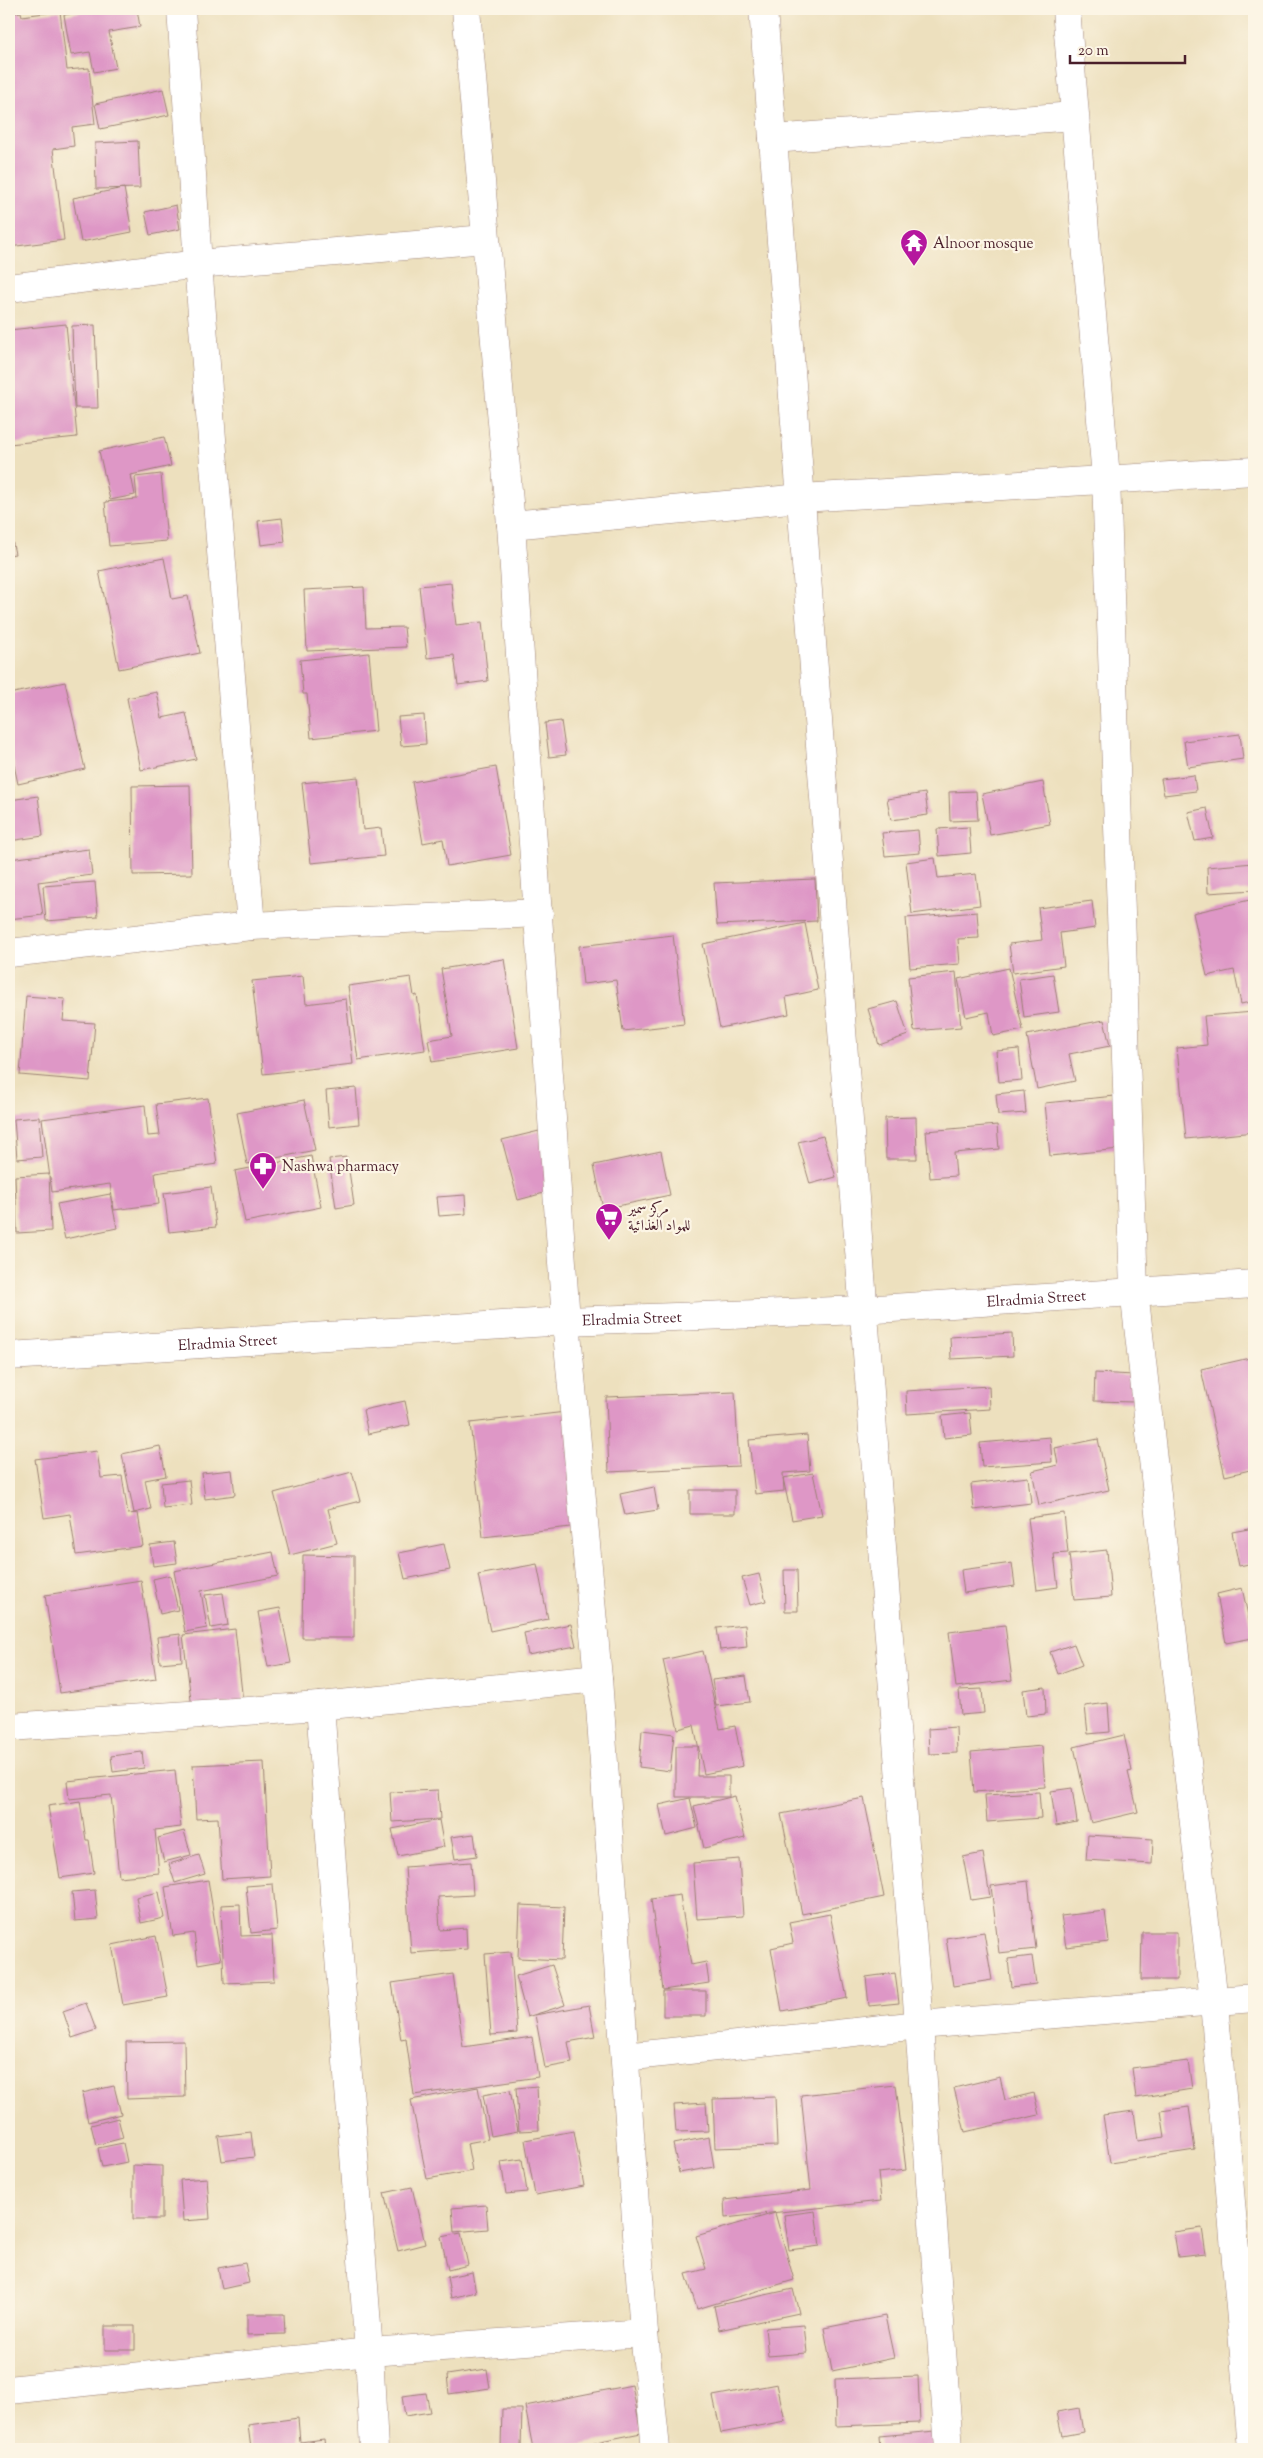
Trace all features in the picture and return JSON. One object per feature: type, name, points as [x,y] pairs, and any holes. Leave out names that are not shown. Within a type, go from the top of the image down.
[{"type":"street","points":[[181,9],[198,264],[251,926]]},
{"type":"street","points":[[466,9],[511,525],[566,1321],[598,1678],[644,2333],[656,2449]]},
{"type":"street","points":[[763,9],[862,1310],[919,2025],[949,2449]]},
{"type":"street","points":[[1066,9],[1106,478],[1134,1290],[1214,2002],[1252,2449]]},
{"type":"street","points":[[773,139],[1074,116]]},
{"type":"street","points":[[9,288],[198,264],[485,239]]},
{"type":"street","points":[[511,525],[800,498],[1254,470]]},
{"type":"street","points":[[9,953],[251,926],[539,912]]},
{"type":"street","name":"Elradmia Street","points":[[9,1356],[566,1321],[862,1310],[1134,1290],[1254,1284]]},
{"type":"street","points":[[9,1727],[320,1706],[598,1678]]},
{"type":"street","points":[[320,1706],[374,2449]]},
{"type":"street","points":[[626,2057],[919,2025],[1254,1998]]},
{"type":"street","points":[[9,2390],[368,2352],[644,2333]]},
{"type":"building","points":[[96,9],[137,9],[140,27],[109,32],[116,68],[94,72],[90,52],[71,55],[64,15]]},
{"type":"building","points":[[60,11],[67,70],[89,68],[95,124],[72,127],[74,146],[53,149],[64,240],[9,247],[9,14],[21,12],[22,16]]},
{"type":"building","points":[[163,89],[169,115],[100,129],[95,104]]},
{"type":"building","points":[[138,141],[140,188],[96,189],[95,143]]},
{"type":"building","points":[[124,188],[132,232],[81,242],[73,198]]},
{"type":"building","points":[[176,205],[180,229],[150,235],[145,212]]},
{"type":"building","points":[[66,324],[77,437],[9,444],[9,330]]},
{"type":"building","points":[[95,325],[98,408],[75,408],[72,326]]},
{"type":"building","points":[[164,437],[171,466],[131,475],[135,495],[110,500],[99,451]]},
{"type":"building","points":[[161,474],[167,541],[109,546],[105,502],[137,499],[135,477]]},
{"type":"building","points":[[282,518],[285,542],[261,545],[258,521]]},
{"type":"building","points":[[9,526],[15,554],[9,555]]},
{"type":"building","points":[[164,558],[172,599],[188,596],[200,653],[119,669],[99,571]]},
{"type":"building","points":[[451,583],[456,625],[482,622],[488,681],[458,685],[454,655],[427,658],[419,586]]},
{"type":"building","points":[[364,587],[366,628],[404,627],[406,647],[307,651],[304,590]]},
{"type":"building","points":[[369,653],[376,731],[311,738],[307,694],[303,694],[300,660]]},
{"type":"building","points":[[65,682],[85,769],[18,784],[9,741],[9,694]]},
{"type":"building","points":[[157,692],[162,718],[186,713],[196,759],[141,770],[127,698]]},
{"type":"building","points":[[424,715],[426,744],[401,746],[398,717]]},
{"type":"building","points":[[561,721],[566,755],[549,757],[545,723]]},
{"type":"building","points":[[1240,734],[1243,759],[1188,767],[1184,741]]},
{"type":"building","points":[[496,767],[511,855],[447,866],[443,839],[423,843],[412,782]]},
{"type":"building","points":[[1194,775],[1196,791],[1164,795],[1161,779]]},
{"type":"building","points":[[358,777],[363,830],[381,828],[384,856],[311,863],[302,783]]},
{"type":"building","points":[[1043,782],[1050,824],[990,835],[982,794]]},
{"type":"building","points":[[190,785],[192,874],[133,875],[132,786]]},
{"type":"building","points":[[976,791],[978,820],[950,821],[949,792]]},
{"type":"building","points":[[925,793],[928,815],[891,820],[887,799]]},
{"type":"building","points":[[38,796],[43,836],[9,841],[9,800]]},
{"type":"building","points":[[1207,808],[1213,838],[1195,841],[1188,812]]},
{"type":"building","points":[[969,827],[971,853],[939,856],[937,829]]},
{"type":"building","points":[[918,830],[920,853],[885,856],[882,833]]},
{"type":"building","points":[[89,849],[92,875],[38,882],[43,915],[9,919],[9,859]]},
{"type":"building","points":[[935,858],[938,878],[976,874],[980,905],[912,914],[906,862]]},
{"type":"building","points":[[1254,863],[1254,890],[1208,893],[1207,867]]},
{"type":"building","points":[[815,879],[817,921],[717,925],[714,883]]},
{"type":"building","points":[[95,882],[98,917],[46,921],[43,886]]},
{"type":"building","points":[[1254,899],[1254,1001],[1241,1004],[1234,970],[1207,976],[1193,913]]},
{"type":"building","points":[[1092,901],[1095,928],[1060,933],[1064,966],[1013,973],[1009,944],[1042,940],[1038,908]]},
{"type":"building","points":[[977,912],[979,938],[958,939],[960,964],[910,968],[906,918]]},
{"type":"building","points":[[805,923],[818,990],[786,997],[789,1014],[720,1028],[703,944]]},
{"type":"building","points":[[673,935],[684,1024],[623,1031],[616,980],[583,984],[579,946]]},
{"type":"building","points":[[504,959],[518,1048],[432,1062],[428,1040],[452,1036],[441,969]]},
{"type":"building","points":[[1009,968],[1023,1030],[993,1036],[989,1012],[966,1017],[958,979]]},
{"type":"building","points":[[956,972],[961,1027],[914,1031],[908,977]]},
{"type":"building","points":[[1053,974],[1059,1012],[1024,1017],[1019,979]]},
{"type":"building","points":[[303,976],[306,1004],[346,999],[353,1064],[263,1074],[252,981]]},
{"type":"building","points":[[411,977],[414,996],[417,995],[425,1050],[358,1060],[348,986]]},
{"type":"building","points":[[26,996],[65,999],[63,1021],[95,1023],[90,1081],[20,1075]]},
{"type":"building","points":[[897,1001],[908,1035],[879,1045],[868,1009]]},
{"type":"building","points":[[1254,1012],[1254,1132],[1186,1139],[1177,1048],[1207,1045],[1204,1016]]},
{"type":"building","points":[[1104,1020],[1110,1046],[1069,1054],[1075,1081],[1037,1089],[1027,1035]]},
{"type":"building","points":[[1019,1049],[1022,1080],[999,1082],[996,1051]]},
{"type":"building","points":[[356,1088],[359,1124],[329,1127],[326,1091]]},
{"type":"building","points":[[1024,1091],[1026,1113],[998,1115],[996,1094]]},
{"type":"building","points":[[1115,1096],[1120,1149],[1050,1156],[1045,1103]]},
{"type":"building","points":[[208,1098],[217,1164],[155,1173],[159,1204],[114,1210],[110,1184],[52,1192],[42,1119],[145,1105],[148,1136],[160,1135],[156,1104]]},
{"type":"building","points":[[304,1100],[315,1150],[247,1164],[237,1113]]},
{"type":"building","points":[[39,1117],[42,1157],[17,1159],[14,1119]]},
{"type":"building","points":[[916,1117],[917,1159],[886,1159],[885,1118]]},
{"type":"building","points":[[997,1125],[999,1149],[954,1153],[956,1176],[930,1178],[926,1131]]},
{"type":"building","points":[[539,1131],[555,1190],[518,1200],[502,1140]]},
{"type":"building","points":[[823,1136],[836,1177],[810,1184],[798,1142]]},
{"type":"building","points":[[661,1151],[670,1195],[603,1209],[594,1165]]},
{"type":"building","points":[[311,1156],[321,1207],[245,1222],[235,1171]]},
{"type":"building","points":[[347,1157],[354,1205],[336,1208],[329,1159]]},
{"type":"building","points":[[49,1174],[51,1231],[17,1233],[15,1176]]},
{"type":"building","points":[[211,1187],[216,1227],[169,1232],[164,1193]]},
{"type":"building","points":[[110,1194],[117,1228],[65,1239],[57,1204]]},
{"type":"building","points":[[465,1195],[466,1214],[439,1216],[437,1197]]},
{"type":"building","points":[[1012,1333],[1013,1356],[951,1359],[950,1337]]},
{"type":"building","points":[[1254,1357],[1254,1469],[1225,1476],[1201,1369]]},
{"type":"building","points":[[1095,1373],[1134,1375],[1134,1402],[1094,1401]]},
{"type":"building","points":[[989,1386],[990,1409],[907,1414],[906,1391]]},
{"type":"building","points":[[735,1392],[739,1466],[609,1472],[606,1397]]},
{"type":"building","points":[[405,1401],[410,1425],[368,1434],[363,1410]]},
{"type":"building","points":[[566,1412],[579,1526],[483,1537],[470,1423]]},
{"type":"building","points":[[970,1413],[972,1435],[944,1438],[942,1416]]},
{"type":"building","points":[[807,1435],[810,1471],[783,1473],[784,1491],[755,1494],[749,1440]]},
{"type":"building","points":[[1050,1437],[1052,1462],[982,1467],[980,1443]]},
{"type":"building","points":[[1098,1439],[1109,1490],[1039,1505],[1032,1471],[1058,1465],[1055,1448]]},
{"type":"building","points":[[160,1446],[166,1476],[145,1480],[151,1509],[134,1513],[122,1454]]},
{"type":"building","points":[[97,1451],[101,1478],[122,1476],[128,1514],[138,1513],[143,1546],[76,1555],[70,1514],[44,1518],[35,1459]]},
{"type":"building","points":[[232,1470],[235,1495],[205,1499],[202,1473]]},
{"type":"building","points":[[352,1472],[360,1501],[328,1509],[337,1543],[290,1555],[274,1493]]},
{"type":"building","points":[[813,1473],[822,1515],[792,1520],[783,1478]]},
{"type":"building","points":[[1028,1477],[1031,1503],[974,1510],[971,1484]]},
{"type":"building","points":[[189,1480],[192,1505],[163,1508],[161,1483]]},
{"type":"building","points":[[654,1487],[658,1510],[625,1515],[620,1494]]},
{"type":"building","points":[[690,1490],[735,1490],[735,1514],[690,1514]]},
{"type":"building","points":[[1064,1513],[1068,1553],[1054,1554],[1058,1587],[1037,1590],[1028,1518]]},
{"type":"building","points":[[1254,1528],[1254,1563],[1239,1566],[1232,1532]]},
{"type":"building","points":[[174,1542],[177,1563],[153,1566],[150,1545]]},
{"type":"building","points":[[444,1544],[450,1570],[405,1579],[399,1553]]},
{"type":"building","points":[[1107,1550],[1111,1597],[1074,1600],[1069,1554]]},
{"type":"building","points":[[273,1552],[278,1576],[201,1591],[207,1628],[185,1632],[174,1571]]},
{"type":"building","points":[[303,1555],[354,1556],[354,1638],[302,1638]]},
{"type":"building","points":[[1012,1563],[1015,1586],[964,1593],[961,1570]]},
{"type":"building","points":[[537,1564],[548,1619],[490,1631],[478,1575]]},
{"type":"building","points":[[784,1570],[797,1570],[798,1611],[785,1611]]},
{"type":"building","points":[[759,1574],[766,1601],[750,1605],[742,1578]]},
{"type":"building","points":[[170,1575],[178,1610],[160,1614],[153,1579]]},
{"type":"building","points":[[141,1580],[156,1679],[60,1693],[45,1595]]},
{"type":"building","points":[[1242,1588],[1253,1638],[1226,1643],[1217,1594]]},
{"type":"building","points":[[223,1593],[228,1625],[211,1628],[205,1595]]},
{"type":"building","points":[[280,1608],[291,1663],[268,1667],[258,1612]]},
{"type":"building","points":[[571,1624],[576,1646],[528,1655],[524,1633]]},
{"type":"building","points":[[745,1625],[747,1647],[720,1650],[717,1628]]},
{"type":"building","points":[[1005,1625],[1012,1680],[956,1687],[949,1632]]},
{"type":"building","points":[[235,1629],[243,1702],[192,1708],[183,1635]]},
{"type":"building","points":[[180,1634],[182,1661],[160,1663],[157,1637]]},
{"type":"building","points":[[1074,1644],[1082,1665],[1058,1674],[1050,1652]]},
{"type":"building","points":[[703,1651],[720,1729],[735,1726],[743,1766],[704,1774],[694,1725],[678,1729],[663,1660]]},
{"type":"building","points":[[746,1676],[750,1702],[716,1706],[712,1680]]},
{"type":"building","points":[[1045,1687],[1046,1714],[1026,1716],[1023,1690]]},
{"type":"building","points":[[982,1689],[984,1713],[961,1715],[959,1690]]},
{"type":"building","points":[[1108,1703],[1110,1732],[1088,1734],[1085,1706]]},
{"type":"building","points":[[956,1727],[957,1753],[929,1754],[928,1729]]},
{"type":"building","points":[[642,1730],[674,1734],[670,1771],[639,1767]]},
{"type":"building","points":[[1124,1735],[1132,1771],[1128,1772],[1138,1812],[1091,1823],[1074,1747]]},
{"type":"building","points":[[676,1746],[698,1746],[697,1776],[729,1776],[729,1797],[676,1797]]},
{"type":"building","points":[[1042,1746],[1045,1787],[974,1792],[971,1752]]},
{"type":"building","points":[[142,1752],[144,1768],[113,1772],[111,1756]]},
{"type":"building","points":[[264,1762],[270,1876],[222,1879],[218,1818],[196,1819],[193,1765]]},
{"type":"building","points":[[175,1770],[181,1827],[155,1830],[159,1873],[119,1877],[111,1795],[69,1799],[67,1781]]},
{"type":"building","points":[[1072,1788],[1077,1822],[1056,1826],[1051,1791]]},
{"type":"building","points":[[438,1790],[440,1819],[392,1822],[390,1792]]},
{"type":"building","points":[[1039,1792],[1041,1818],[987,1822],[985,1795]]},
{"type":"building","points":[[735,1796],[745,1838],[704,1848],[694,1806]]},
{"type":"building","points":[[690,1798],[697,1828],[666,1836],[659,1805]]},
{"type":"building","points":[[864,1798],[884,1897],[802,1914],[781,1814]]},
{"type":"building","points":[[80,1801],[86,1840],[89,1840],[94,1873],[60,1878],[48,1806]]},
{"type":"building","points":[[439,1820],[444,1847],[398,1856],[392,1829]]},
{"type":"building","points":[[184,1831],[191,1855],[164,1862],[158,1838]]},
{"type":"building","points":[[474,1834],[477,1856],[455,1859],[451,1837]]},
{"type":"building","points":[[1088,1835],[1153,1839],[1152,1864],[1086,1860]]},
{"type":"building","points":[[983,1853],[990,1897],[971,1900],[963,1857]]},
{"type":"building","points":[[199,1855],[205,1874],[175,1883],[169,1864]]},
{"type":"building","points":[[739,1859],[743,1916],[697,1919],[693,1863]]},
{"type":"building","points":[[471,1862],[473,1895],[438,1897],[440,1930],[466,1928],[467,1949],[411,1953],[405,1867]]},
{"type":"building","points":[[208,1880],[221,1960],[198,1964],[194,1933],[173,1936],[165,1887]]},
{"type":"building","points":[[1028,1881],[1036,1949],[999,1953],[991,1886]]},
{"type":"building","points":[[273,1884],[277,1930],[251,1933],[246,1886]]},
{"type":"building","points":[[95,1890],[98,1919],[75,1921],[72,1892]]},
{"type":"building","points":[[159,1892],[164,1918],[141,1923],[136,1897]]},
{"type":"building","points":[[680,1895],[691,1965],[706,1962],[709,1983],[663,1990],[651,1899]]},
{"type":"building","points":[[240,1904],[241,1936],[272,1935],[274,1981],[224,1983],[221,1905]]},
{"type":"building","points":[[520,1905],[564,1907],[562,1960],[518,1958]]},
{"type":"building","points":[[1105,1911],[1109,1942],[1066,1947],[1061,1916]]},
{"type":"building","points":[[830,1914],[847,1998],[782,2011],[771,1948],[793,1943],[789,1922]]},
{"type":"building","points":[[984,1932],[992,1980],[953,1986],[946,1938]]},
{"type":"building","points":[[1142,1932],[1177,1932],[1177,1980],[1141,1980]]},
{"type":"building","points":[[156,1936],[168,1997],[123,2005],[112,1945]]},
{"type":"building","points":[[511,1952],[517,2033],[491,2035],[485,1954]]},
{"type":"building","points":[[1032,1956],[1036,1984],[1011,1987],[1008,1959]]},
{"type":"building","points":[[552,1965],[565,2005],[527,2017],[516,1976]]},
{"type":"building","points":[[895,1973],[899,2003],[869,2006],[866,1977]]},
{"type":"building","points":[[453,1974],[463,2047],[532,2037],[538,2077],[414,2095],[406,2039],[401,2040],[392,1983]]},
{"type":"building","points":[[663,1991],[706,1991],[706,2016],[663,2016]]},
{"type":"building","points":[[86,2003],[96,2030],[72,2038],[63,2011]]},
{"type":"building","points":[[589,2005],[595,2037],[568,2042],[572,2063],[545,2068],[535,2015]]},
{"type":"building","points":[[184,2041],[185,2097],[127,2099],[126,2042]]},
{"type":"building","points":[[1188,2061],[1192,2089],[1136,2098],[1132,2068]]},
{"type":"building","points":[[1000,2077],[1005,2100],[1034,2093],[1039,2115],[965,2132],[954,2088]]},
{"type":"building","points":[[896,2085],[906,2170],[878,2173],[881,2201],[725,2218],[724,2200],[811,2190],[801,2095]]},
{"type":"building","points":[[114,2086],[121,2114],[88,2122],[82,2093]]},
{"type":"building","points":[[537,2086],[539,2130],[519,2131],[516,2088]]},
{"type":"building","points":[[478,2087],[488,2139],[467,2143],[472,2171],[427,2179],[411,2100]]},
{"type":"building","points":[[510,2090],[518,2131],[491,2136],[483,2095]]},
{"type":"building","points":[[775,2097],[777,2146],[715,2148],[713,2099]]},
{"type":"building","points":[[706,2103],[708,2131],[676,2132],[674,2105]]},
{"type":"building","points":[[1189,2107],[1195,2150],[1110,2163],[1103,2115],[1134,2111],[1138,2141],[1165,2137],[1161,2111]]},
{"type":"building","points":[[118,2118],[123,2138],[96,2145],[91,2125]]},
{"type":"building","points":[[574,2131],[584,2186],[535,2195],[525,2140]]},
{"type":"building","points":[[251,2132],[254,2157],[222,2161],[218,2136]]},
{"type":"building","points":[[709,2137],[714,2167],[679,2173],[673,2144]]},
{"type":"building","points":[[123,2143],[127,2162],[102,2167],[98,2148]]},
{"type":"building","points":[[522,2159],[527,2192],[506,2194],[501,2162]]},
{"type":"building","points":[[133,2165],[162,2166],[162,2219],[133,2219]]},
{"type":"building","points":[[207,2178],[210,2219],[183,2221],[180,2180]]},
{"type":"building","points":[[412,2187],[425,2244],[398,2251],[384,2193]]},
{"type":"building","points":[[486,2205],[488,2229],[454,2232],[452,2208]]},
{"type":"building","points":[[815,2211],[820,2246],[789,2250],[784,2215]]},
{"type":"building","points":[[775,2213],[794,2280],[697,2309],[686,2274],[706,2269],[696,2236]]},
{"type":"building","points":[[1202,2228],[1206,2254],[1178,2257],[1174,2232]]},
{"type":"building","points":[[461,2233],[468,2265],[448,2270],[441,2237]]},
{"type":"building","points":[[245,2263],[249,2283],[222,2289],[218,2268]]},
{"type":"building","points":[[472,2272],[476,2292],[451,2298],[447,2277]]},
{"type":"building","points":[[793,2289],[799,2313],[719,2330],[714,2306]]},
{"type":"building","points":[[247,2314],[284,2314],[285,2334],[247,2335]]},
{"type":"building","points":[[885,2316],[894,2358],[832,2371],[824,2328]]},
{"type":"building","points":[[804,2325],[807,2353],[768,2356],[765,2328]]},
{"type":"building","points":[[105,2326],[135,2326],[135,2350],[105,2350]]},
{"type":"building","points":[[487,2369],[490,2388],[449,2394],[447,2375]]},
{"type":"building","points":[[918,2376],[920,2423],[836,2426],[835,2379]]},
{"type":"building","points":[[777,2384],[785,2421],[721,2433],[713,2396]]},
{"type":"building","points":[[632,2385],[641,2433],[560,2449],[533,2449],[525,2406]]},
{"type":"building","points":[[426,2393],[430,2412],[405,2416],[402,2396]]},
{"type":"building","points":[[1079,2408],[1083,2432],[1062,2436],[1057,2412]]},
{"type":"building","points":[[502,2409],[522,2409],[521,2447],[501,2447]]},
{"type":"building","points":[[298,2418],[300,2442],[324,2439],[325,2449],[251,2449],[248,2425]]},
{"type":"building","points":[[958,2429],[960,2449],[880,2449],[879,2436]]},
{"type":"building","points":[[755,2446],[791,2448],[791,2449],[755,2449]]},
{"type":"place","name":"Alnoor mosque","points":[[914,267]]},
{"type":"place","name":"Nashwa pharmacy","points":[[263,1190]]},
{"type":"place","name":"مركز سمير للمواد الغذائية","points":[[609,1241]]}]
